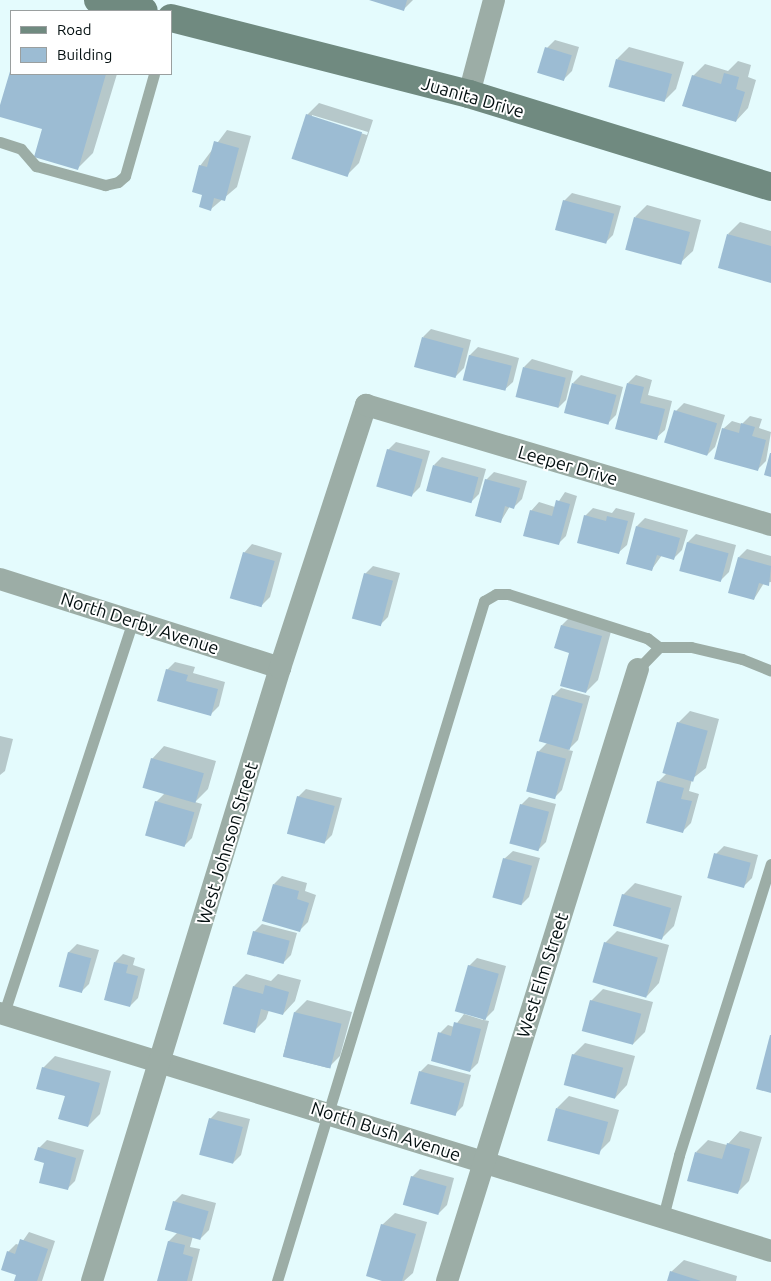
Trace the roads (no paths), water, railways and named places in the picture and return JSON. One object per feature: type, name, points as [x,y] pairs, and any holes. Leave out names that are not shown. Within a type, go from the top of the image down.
[{"type":"street","points":[[98,0],[141,10]]},
{"type":"street","points":[[469,94],[494,0]]},
{"type":"street","name":"Juanita Drive","points":[[172,18],[469,94],[771,187]]},
{"type":"street","name":"Leeper Drive","points":[[366,405],[771,524]]},
{"type":"street","name":"West Johnson Street","points":[[92,1281],[280,668],[366,405]]},
{"type":"street","name":"North Derby Avenue","points":[[0,579],[280,668]]},
{"type":"street","name":"West Elm Street","points":[[447,1281],[482,1162],[638,669]]},
{"type":"street","name":"North Bush Avenue","points":[[1,1017],[161,1061],[771,1251]]},
{"type":"lane","points":[[0,142],[21,149],[30,156],[36,166],[105,186],[118,182],[125,176],[154,75]]},
{"type":"lane","points":[[277,1281],[484,601],[496,594],[508,594],[647,638],[660,647],[691,647],[742,659],[771,671]]},
{"type":"lane","points":[[1,1017],[133,621]]},
{"type":"lane","points":[[638,669],[660,647]]},
{"type":"lane","points":[[663,1218],[679,1155],[771,864]]}]
